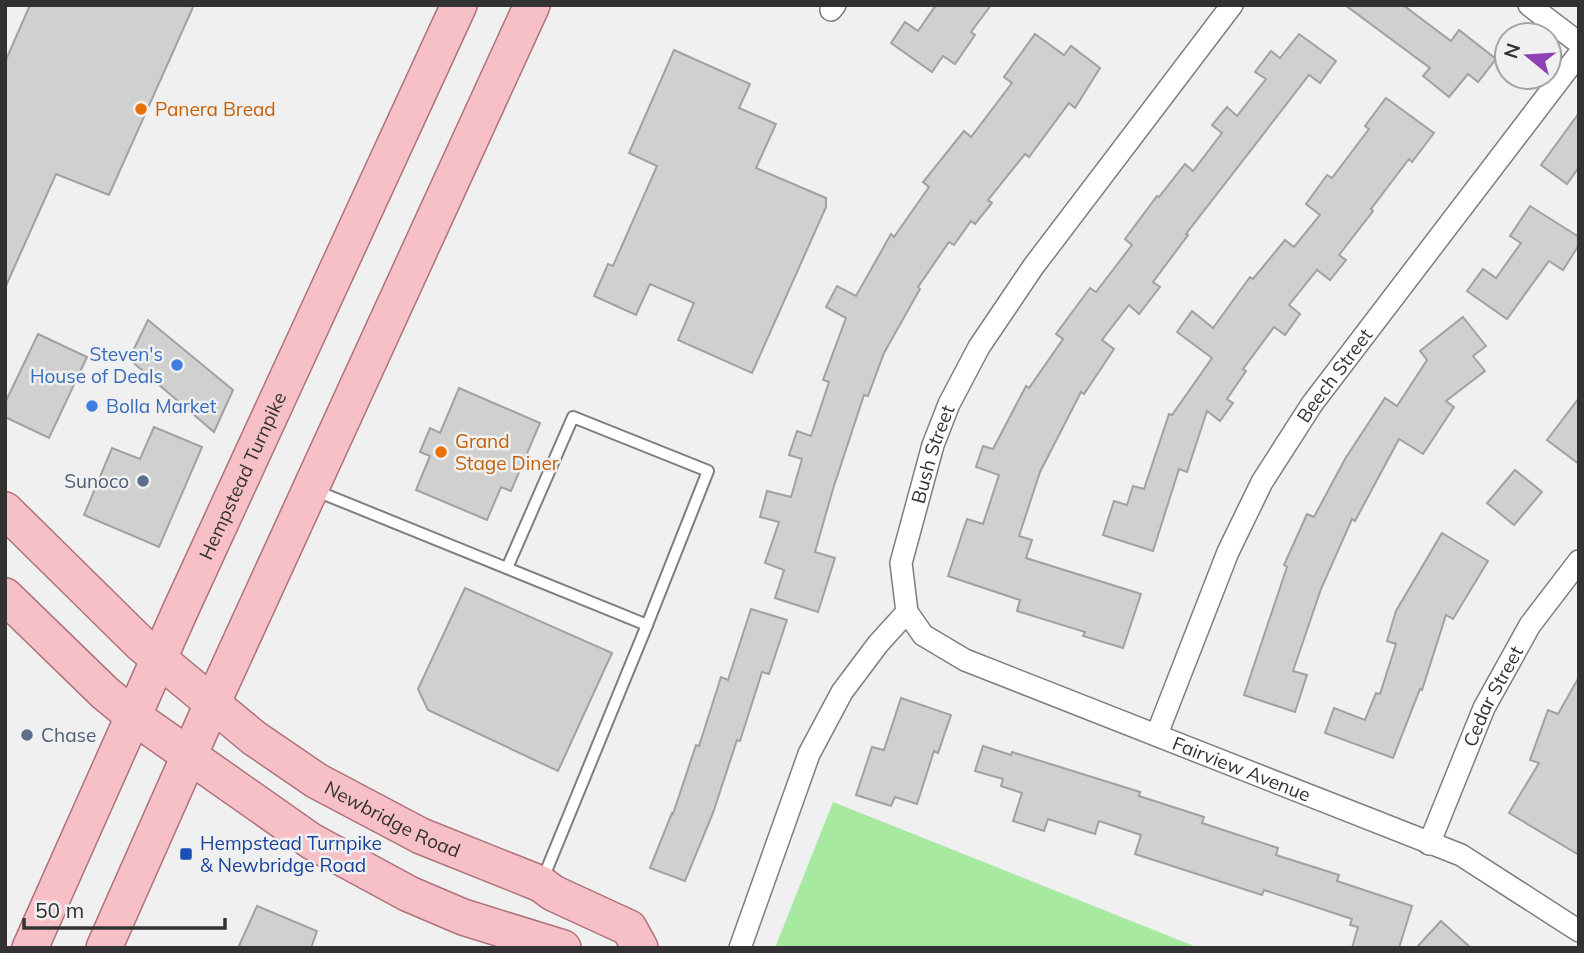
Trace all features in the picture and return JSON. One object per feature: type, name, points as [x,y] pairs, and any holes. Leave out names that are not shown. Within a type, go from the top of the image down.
[{"type":"main road","name":"Hempstead Turnpike","points":[[30,948],[458,5]]},
{"type":"main road","points":[[104,948],[212,704],[532,5]]},
{"type":"main road","name":"Newbridge Road","points":[[5,510],[141,644],[254,738],[317,781],[421,836],[541,884],[554,893],[629,928],[640,948]]},
{"type":"main road","points":[[5,596],[104,693],[189,757],[311,841],[409,894],[463,917],[563,948]]},
{"type":"street","name":"Bush Street","points":[[907,612],[901,563],[933,445],[949,404],[979,347],[1032,267],[1232,5]]},
{"type":"street","points":[[1529,5],[1579,43]]},
{"type":"street","name":"Beech Street","points":[[1157,734],[1228,552],[1262,482],[1312,404],[1579,54]]},
{"type":"street","name":"Cedar Street","points":[[1429,844],[1484,708],[1531,625],[1579,561]]},
{"type":"street","name":"Fairview Avenue","points":[[907,612],[923,635],[965,660],[1461,855],[1579,931]]},
{"type":"street","points":[[740,948],[809,754],[842,692],[878,644],[907,612]]},
{"type":"lane","points":[[507,568],[573,417],[708,471],[541,884]]},
{"type":"lane","points":[[311,488],[646,625]]},
{"type":"green space","points":[[833,802],[1199,948],[775,948]]},
{"type":"building","points":[[30,5],[194,5],[109,195],[56,174],[5,288],[5,62]]},
{"type":"building","points":[[936,5],[991,5],[971,32],[975,35],[955,64],[943,56],[932,72],[891,43],[905,22],[918,31]]},
{"type":"building","points":[[1345,5],[1403,5],[1451,41],[1459,30],[1493,57],[1493,63],[1478,82],[1468,74],[1449,97],[1423,76],[1430,68]]},
{"type":"building","points":[[1035,34],[1064,55],[1071,46],[1100,68],[1075,108],[1069,103],[1029,157],[1025,154],[988,200],[992,203],[975,224],[971,221],[954,245],[949,242],[918,287],[920,289],[884,353],[868,396],[864,395],[833,489],[815,552],[835,558],[818,612],[775,598],[784,570],[765,563],[779,522],[760,517],[767,491],[791,497],[802,459],[789,455],[797,431],[811,436],[829,382],[823,380],[846,318],[826,307],[837,286],[856,296],[891,234],[894,237],[929,187],[923,182],[964,131],[971,137],[1012,83],[1004,77]]},
{"type":"building","points":[[1299,34],[1336,61],[1320,83],[1309,75],[1186,234],[1188,235],[1153,282],[1160,287],[1139,314],[1129,305],[1102,340],[1114,349],[1084,394],[1081,392],[1040,472],[1019,536],[1032,540],[1026,558],[1141,594],[1123,648],[1083,636],[1085,632],[1017,611],[1020,600],[948,576],[967,519],[983,524],[999,475],[976,467],[983,446],[993,449],[1026,386],[1029,388],[1063,339],[1056,334],[1090,288],[1096,292],[1132,245],[1125,239],[1157,196],[1159,197],[1185,164],[1193,171],[1222,133],[1212,125],[1227,107],[1237,116],[1266,79],[1255,72],[1271,51],[1280,58]]},
{"type":"building","points":[[674,50],[750,84],[739,108],[776,124],[756,168],[826,198],[826,207],[752,373],[678,340],[694,303],[650,284],[636,315],[594,296],[608,264],[613,266],[657,166],[629,153]]},
{"type":"building","points":[[1386,98],[1434,133],[1412,162],[1409,159],[1371,209],[1373,211],[1339,255],[1346,260],[1330,280],[1317,270],[1289,305],[1300,314],[1285,335],[1274,327],[1243,369],[1246,371],[1227,399],[1233,403],[1220,421],[1207,411],[1187,472],[1179,469],[1153,551],[1103,535],[1114,501],[1127,505],[1133,486],[1144,489],[1169,414],[1172,415],[1212,358],[1177,332],[1192,311],[1213,328],[1250,277],[1253,279],[1285,240],[1294,247],[1320,215],[1306,204],[1327,175],[1332,178],[1369,129],[1365,126]]},
{"type":"building","points":[[1579,113],[1579,167],[1567,184],[1541,165]]},
{"type":"building","points":[[1530,206],[1579,237],[1579,245],[1563,270],[1549,261],[1507,319],[1467,291],[1483,269],[1496,278],[1521,243],[1510,236]]},
{"type":"building","points":[[1463,317],[1486,346],[1473,356],[1485,371],[1446,401],[1454,407],[1423,454],[1399,439],[1355,521],[1352,519],[1321,589],[1293,671],[1307,675],[1295,712],[1244,695],[1287,567],[1284,565],[1307,514],[1314,517],[1345,459],[1385,398],[1397,406],[1427,360],[1420,351]]},
{"type":"building","points":[[148,320],[233,390],[214,432],[129,359]]},
{"type":"building","points":[[38,334],[87,357],[49,438],[5,417],[5,403]]},
{"type":"building","points":[[459,388],[540,423],[511,491],[501,487],[487,520],[416,490],[430,456],[420,452],[430,428],[440,433]]},
{"type":"building","points":[[1579,398],[1579,464],[1547,440]]},
{"type":"building","points":[[154,427],[202,447],[159,547],[84,515],[112,448],[140,459]]},
{"type":"building","points":[[1515,470],[1542,492],[1514,525],[1487,503]]},
{"type":"building","points":[[1442,533],[1488,561],[1453,619],[1446,615],[1422,690],[1420,689],[1393,758],[1325,733],[1334,708],[1365,720],[1376,693],[1380,694],[1396,644],[1387,641],[1396,611]]},
{"type":"building","points":[[465,588],[612,653],[558,771],[428,710],[418,689]]},
{"type":"building","points":[[751,609],[787,620],[769,674],[762,672],[740,741],[737,740],[713,813],[685,881],[650,868],[673,814],[696,745],[699,746],[721,677],[728,680]]},
{"type":"building","points":[[1579,677],[1579,855],[1509,813],[1539,763],[1530,760],[1548,710],[1558,714]]},
{"type":"building","points":[[901,698],[951,715],[938,753],[934,751],[917,804],[895,797],[891,806],[856,795],[872,747],[884,750]]},
{"type":"building","points":[[983,746],[1011,755],[1012,752],[1140,792],[1139,796],[1204,817],[1202,823],[1278,848],[1276,855],[1339,875],[1337,881],[1412,906],[1399,948],[1352,948],[1358,927],[1350,925],[1352,919],[1264,890],[1262,895],[1135,854],[1141,835],[1099,821],[1095,834],[1048,819],[1044,831],[1013,821],[1022,793],[1001,786],[1003,779],[975,771]]},
{"type":"building","points":[[257,906],[317,931],[311,948],[238,948]]},
{"type":"building","points":[[1441,921],[1471,948],[1416,948]]},
{"type":"place","name":"Panera Bread","points":[[141,109]]},
{"type":"place","name":"Steven's House of Deals","points":[[177,365]]},
{"type":"place","name":"Bolla Market","points":[[92,406]]},
{"type":"place","name":"Grand Stage Diner","points":[[441,452]]},
{"type":"place","name":"Sunoco","points":[[143,481]]},
{"type":"place","name":"Chase","points":[[27,735]]},
{"type":"place","name":"Hempstead Turnpike & Newbridge Road","points":[[186,854]]}]
